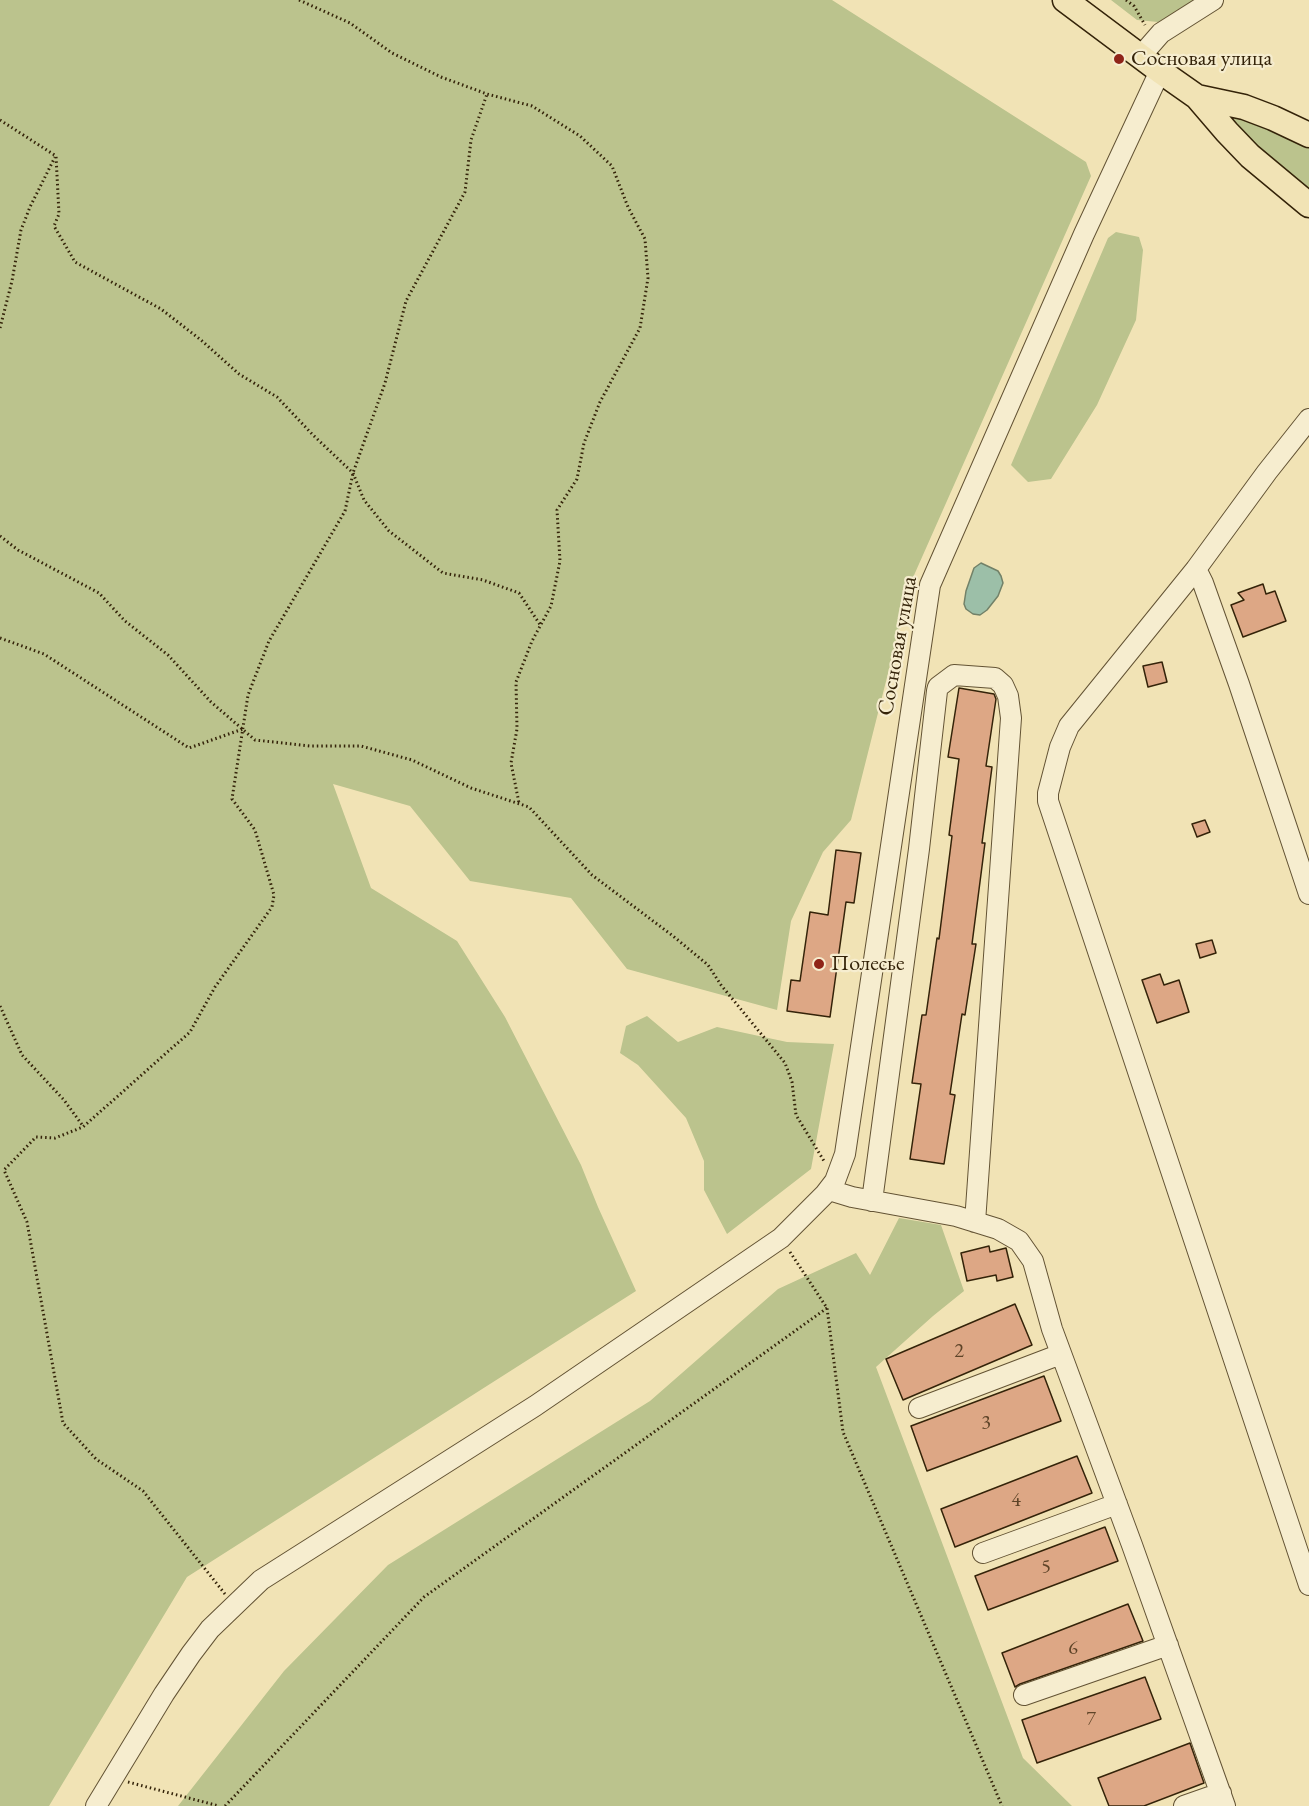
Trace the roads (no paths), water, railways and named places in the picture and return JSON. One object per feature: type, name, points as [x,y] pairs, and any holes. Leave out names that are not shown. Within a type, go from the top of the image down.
[{"type":"main road","points":[[1065,0],[1147,48],[1160,72],[1197,97],[1250,156],[1309,205]]},
{"type":"main road","points":[[1197,97],[1244,107],[1273,117],[1309,135]]},
{"type":"street","points":[[1147,48],[1213,0]]},
{"type":"street","name":"Сосновая улица","points":[[830,1188],[845,1154],[930,585],[1084,234],[1160,72]]},
{"type":"street","points":[[1309,419],[1196,569],[1069,726],[1060,747],[1048,793],[1048,801],[1309,1585]]},
{"type":"street","points":[[1196,569],[1239,684],[1309,894]]},
{"type":"street","points":[[872,1201],[919,849],[937,691],[938,687],[954,675],[995,678],[1003,685],[1008,696],[1011,718],[975,1222]]},
{"type":"street","points":[[96,1806],[191,1654],[210,1629],[261,1580],[535,1406],[781,1238],[830,1188],[852,1197],[936,1212],[998,1229],[1019,1241],[1033,1261],[1052,1329],[1223,1799],[1184,1806]]},
{"type":"street","points":[[919,1408],[1061,1354]]},
{"type":"street","points":[[983,1553],[1117,1504]]},
{"type":"street","points":[[1024,1695],[1168,1645]]},
{"type":"place","name":"Сосновая улица","points":[[1119,59]]},
{"type":"place","name":"Полесье","points":[[819,964]]}]
